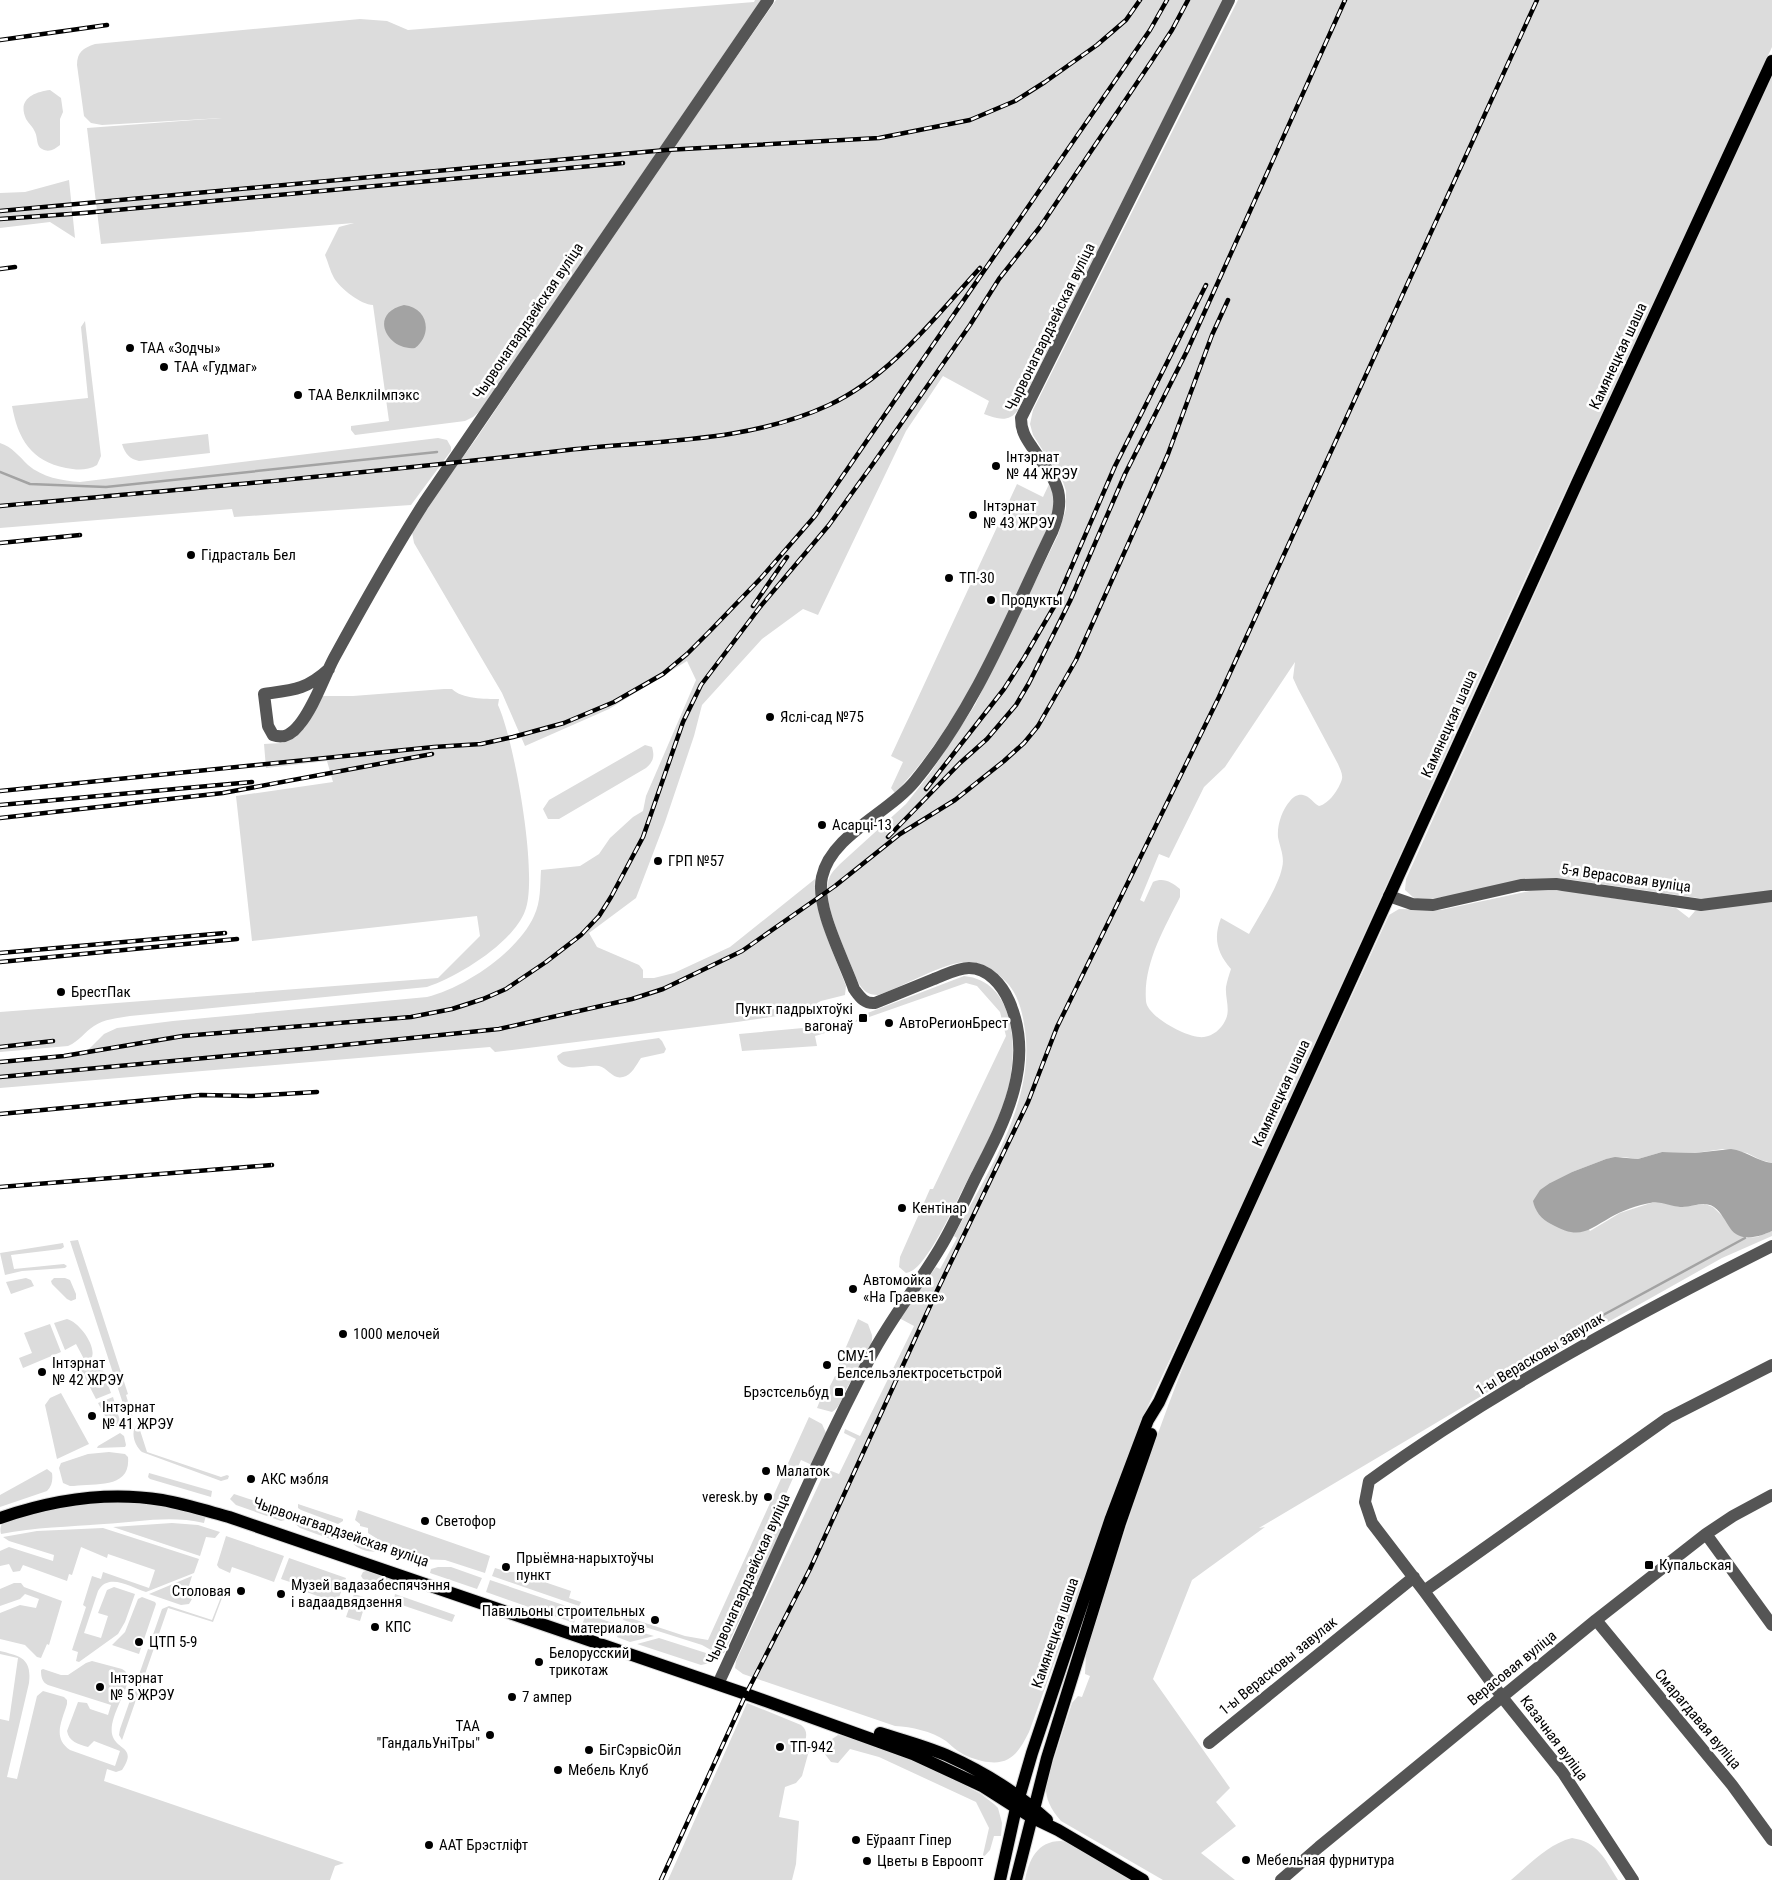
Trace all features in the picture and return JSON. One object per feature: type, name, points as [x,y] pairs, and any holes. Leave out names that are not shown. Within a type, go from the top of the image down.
[{"type":"main road","name":"Камянецкая шаша","points":[[1000,1880],[1032,1753],[1111,1518],[1148,1420],[1159,1402],[1578,481],[1772,61]]},
{"type":"main road","name":"Камянецкая шаша","points":[[1016,1880],[1032,1812],[1120,1523],[1155,1424],[1159,1402]]},
{"type":"main road","name":"Чырвонагвардзейская вуліца","points":[[0,1510],[44,1497],[95,1489],[144,1490],[181,1497],[231,1511],[719,1682]]},
{"type":"main road","name":"Чырвонагвардзейская вуліца","points":[[0,1518],[48,1504],[87,1497],[126,1496],[179,1503],[229,1517],[719,1682],[945,1755],[986,1776],[1018,1803],[1058,1830],[1143,1880]]},
{"type":"street","name":"Чырвонагвардзейская вуліца","points":[[329,668],[306,686],[299,689],[264,694],[268,726],[273,735],[283,737],[300,725],[381,572],[424,503],[768,0]]},
{"type":"street","name":"Чырвонагвардзейская вуліца","points":[[719,1682],[817,1467],[870,1357],[886,1327],[941,1247],[998,1135],[1008,1113],[1018,1073],[1018,1038],[1012,1008],[998,984],[987,974],[979,970],[962,969],[875,1003],[869,1003],[861,999],[854,989],[827,919],[821,889],[823,873],[834,852],[846,839],[909,789],[961,716],[981,682],[1052,532],[1060,506],[1059,490],[1054,479],[1023,432],[1021,418],[1229,0]]},
{"type":"street","name":"5-я Верасовая вуліца","points":[[1389,896],[1412,904],[1433,905],[1521,886],[1556,884],[1701,905],[1772,896]]},
{"type":"street","name":"1-ы Верасковы завулак","points":[[1372,1523],[1365,1502],[1369,1481],[1403,1456],[1556,1361],[1704,1280],[1772,1246]]},
{"type":"street","points":[[1424,1590],[1668,1418],[1772,1365]]},
{"type":"street","name":"Верасовая вуліца","points":[[1281,1880],[1596,1620],[1706,1534],[1733,1516],[1772,1495]]},
{"type":"street","name":"Казачная вуліца","points":[[1372,1523],[1424,1590],[1502,1697],[1563,1773],[1633,1880]]},
{"type":"street","points":[[1706,1534],[1772,1625]]},
{"type":"street","name":"1-ы Верасковы завулак","points":[[1209,1743],[1414,1577]]},
{"type":"street","name":"Смарагдавая вуліца","points":[[1596,1620],[1732,1785],[1772,1840]]},
{"type":"shaded area","points":[[755,0],[761,0],[480,411],[465,421],[355,435],[351,430],[351,426],[389,421],[373,305],[357,299],[337,282],[325,255],[339,227],[354,223],[101,244],[87,128],[222,118],[102,125],[91,123],[84,116],[77,61],[84,49],[95,44],[360,19],[387,21],[408,30],[754,2]]},
{"type":"shaded area","points":[[776,0],[1223,0],[1018,410],[1011,417],[1003,419],[984,414],[989,401],[943,376],[906,431],[818,615],[803,609],[762,639],[702,705],[694,736],[665,822],[636,898],[589,933],[597,947],[639,965],[643,970],[643,978],[654,978],[674,973],[730,947],[815,879],[817,904],[846,986],[845,995],[817,1003],[817,1010],[737,1022],[495,1052],[490,1047],[0,1088],[0,1062],[81,1053],[89,1049],[104,1034],[117,1028],[427,997],[457,986],[488,967],[516,943],[536,911],[540,893],[541,870],[580,866],[599,854],[610,838],[633,817],[643,811],[646,796],[696,680],[687,661],[609,709],[525,746],[502,693],[414,543],[412,532],[418,519],[476,439],[624,219]]},
{"type":"shaded area","points":[[1238,0],[1772,0],[1772,47],[1540,546],[1208,1279],[1147,1408],[1029,1732],[1021,1747],[1012,1757],[999,1762],[991,1762],[967,1756],[956,1750],[946,1741],[928,1732],[895,1726],[743,1674],[735,1668],[736,1661],[826,1469],[839,1474],[856,1439],[844,1433],[845,1429],[860,1436],[914,1326],[899,1318],[936,1267],[940,1269],[957,1238],[954,1236],[1007,1134],[1024,1080],[1026,1052],[1021,1009],[1012,989],[996,972],[974,962],[958,963],[935,970],[878,995],[871,994],[864,990],[858,982],[833,918],[827,892],[829,880],[834,871],[906,804],[931,772],[975,705],[1058,535],[1066,509],[1066,491],[1063,482],[1033,435],[1030,424],[1033,410]],"holes":[[[1295,662],[1293,678],[1338,764],[1342,773],[1342,779],[1333,796],[1323,805],[1319,806],[1308,797],[1299,795],[1293,798],[1282,813],[1278,832],[1283,856],[1280,876],[1249,934],[1221,918],[1217,932],[1218,945],[1222,957],[1231,969],[1226,987],[1227,1017],[1214,1034],[1197,1037],[1179,1031],[1161,1020],[1153,1014],[1146,1001],[1146,987],[1151,960],[1161,934],[1180,897],[1180,889],[1174,884],[1160,880],[1153,882],[1144,902],[1140,900],[1159,854],[1169,858],[1204,787],[1225,767]]]},
{"type":"shaded area","points":[[1772,77],[1772,891],[1705,899],[1566,879],[1430,899],[1414,898],[1405,890],[1406,879],[1593,464]]},
{"type":"shaded area","points":[[50,90],[61,98],[63,112],[60,119],[60,145],[47,151],[39,146],[36,134],[26,119],[24,106],[25,102],[33,95]]},
{"type":"shaded area","points":[[69,180],[75,238],[50,222],[0,228],[0,193],[25,192]]},
{"type":"shaded area","points":[[404,305],[418,311],[423,316],[425,322],[424,336],[415,348],[397,344],[386,331],[384,323],[386,316]]},
{"type":"shaded area","points":[[85,321],[101,456],[97,465],[78,470],[54,465],[35,454],[22,438],[12,406],[88,398],[81,327]]},
{"type":"shaded area","points":[[208,434],[210,453],[139,461],[128,456],[122,444]]},
{"type":"shaded area","points":[[438,438],[447,440],[451,451],[411,505],[234,517],[232,509],[0,528],[0,443],[12,449],[28,465],[40,473],[59,479],[80,482]]},
{"type":"shaded area","points":[[1050,482],[1054,492],[1052,518],[1002,626],[965,697],[944,731],[921,763],[895,793],[891,788],[903,762],[891,756],[1017,484],[1043,497]]},
{"type":"shaded area","points":[[452,689],[462,695],[474,698],[499,699],[498,705],[511,747],[517,776],[527,840],[529,894],[525,911],[519,923],[497,946],[468,967],[427,987],[130,1016],[102,1022],[68,1046],[0,1052],[0,1012],[438,978],[480,936],[477,916],[252,941],[236,796],[333,782],[327,761],[266,768],[264,744],[282,743],[296,737],[314,696],[353,696]]},
{"type":"shaded area","points":[[645,745],[652,747],[653,754],[652,761],[646,768],[559,819],[548,819],[543,809],[549,800]]},
{"type":"shaded area","points":[[1530,891],[1567,891],[1676,908],[1689,918],[1695,911],[1772,900],[1772,1163],[1747,1153],[1723,1149],[1695,1153],[1662,1152],[1638,1159],[1623,1157],[1606,1159],[1550,1183],[1590,1231],[1620,1213],[1651,1203],[1664,1203],[1680,1207],[1705,1204],[1713,1207],[1745,1238],[1757,1237],[1772,1231],[1772,1236],[1722,1258],[1569,1344],[1259,1528],[1265,1527],[1192,1580],[1153,1679],[1230,1788],[1216,1802],[1236,1826],[1201,1853],[1235,1880],[1163,1880],[1061,1821],[1049,1803],[1046,1784],[1048,1769],[1051,1768],[1072,1703],[1078,1696],[1082,1697],[1090,1676],[1085,1674],[1086,1653],[1166,1412],[1197,1333],[1389,915],[1399,909],[1441,910]]},
{"type":"shaded area","points":[[964,976],[981,981],[994,990],[1003,1004],[1009,1020],[1012,1037],[1013,1056],[1008,1089],[1004,1103],[981,1155],[945,1225],[922,1261],[915,1269],[906,1273],[899,1267],[900,1257],[930,1189],[933,1189],[1006,1036],[1000,1012],[977,986],[966,983],[855,1022],[865,1014]]},
{"type":"shaded area","points":[[819,1028],[825,1033],[815,1036],[817,1046],[742,1051],[739,1034]]},
{"type":"shaded area","points":[[659,1038],[666,1049],[664,1053],[641,1058],[631,1072],[623,1077],[616,1077],[599,1066],[567,1067],[558,1060],[557,1056],[563,1052]]},
{"type":"shaded area","points":[[1731,1149],[1772,1163],[1772,1231],[1756,1237],[1739,1236],[1734,1233],[1719,1212],[1710,1205],[1702,1204],[1680,1207],[1654,1203],[1630,1208],[1589,1230],[1576,1233],[1561,1229],[1544,1220],[1534,1205],[1533,1201],[1540,1190],[1550,1183],[1606,1159],[1615,1157],[1638,1159],[1662,1152],[1695,1153]]},
{"type":"shaded area","points":[[78,1240],[128,1394],[126,1395],[133,1418],[130,1419],[127,1416],[70,1241]]},
{"type":"shaded area","points":[[63,1243],[64,1247],[61,1249],[11,1255],[14,1269],[64,1264],[67,1266],[65,1268],[22,1271],[5,1275],[0,1253]]},
{"type":"shaded area","points":[[26,1278],[31,1280],[34,1286],[11,1294],[6,1282]]},
{"type":"shaded area","points":[[54,1278],[70,1280],[76,1294],[76,1299],[71,1301],[67,1299],[52,1284],[51,1281]]},
{"type":"shaded area","points":[[67,1319],[77,1325],[89,1340],[93,1352],[92,1357],[85,1361],[76,1344],[65,1350],[54,1323]]},
{"type":"shaded area","points":[[858,1319],[868,1324],[872,1335],[872,1341],[867,1354],[835,1410],[832,1412],[817,1408],[824,1388],[828,1390],[835,1376],[838,1377],[841,1370],[837,1368]]},
{"type":"shaded area","points":[[50,1324],[61,1352],[23,1368],[19,1358],[32,1353],[24,1333]]},
{"type":"shaded area","points":[[98,1364],[102,1368],[111,1393],[96,1399],[81,1370]]},
{"type":"shaded area","points":[[61,1393],[89,1444],[57,1459],[45,1405],[50,1398]]},
{"type":"shaded area","points":[[113,1397],[120,1421],[118,1426],[112,1429],[98,1403]]},
{"type":"shaded area","points":[[809,1417],[822,1424],[826,1433],[812,1465],[801,1460],[774,1521],[784,1526],[724,1653],[718,1654],[702,1645],[623,1620],[624,1616],[685,1636],[708,1640]]},
{"type":"shaded area","points":[[138,1424],[147,1452],[221,1477],[227,1475],[229,1476],[228,1479],[221,1481],[142,1452],[137,1446],[133,1434]]},
{"type":"shaded area","points":[[120,1433],[124,1436],[125,1447],[97,1448],[98,1446]]},
{"type":"shaded area","points":[[109,1452],[125,1454],[128,1457],[124,1475],[102,1484],[70,1486],[63,1483],[59,1468],[61,1463],[88,1454]]},
{"type":"shaded area","points":[[47,1469],[52,1473],[52,1478],[51,1485],[47,1491],[0,1507],[0,1495]]},
{"type":"shaded area","points":[[149,1473],[212,1491],[211,1497],[150,1479],[148,1477]]},
{"type":"shaded area","points":[[234,1494],[270,1506],[272,1514],[286,1519],[281,1521],[236,1505],[230,1499]]},
{"type":"shaded area","points":[[96,1502],[159,1504],[206,1515],[204,1523],[154,1520],[39,1529],[1,1534],[0,1528],[3,1523],[47,1509]]},
{"type":"shaded area","points":[[298,1504],[343,1519],[343,1521],[338,1524],[301,1510],[298,1508]]},
{"type":"shaded area","points":[[358,1510],[490,1556],[485,1573],[445,1560],[420,1559],[392,1548],[368,1533],[368,1528],[360,1526],[355,1520]]},
{"type":"shaded area","points":[[297,1515],[338,1529],[341,1531],[341,1536],[333,1540],[300,1528],[293,1522]]},
{"type":"shaded area","points":[[172,1523],[198,1525],[220,1532],[215,1538],[206,1537],[200,1556],[113,1527]]},
{"type":"shaded area","points":[[103,1528],[199,1559],[194,1573],[146,1592],[120,1582],[108,1582],[102,1585],[98,1591],[84,1633],[101,1638],[108,1616],[98,1613],[107,1590],[114,1587],[135,1594],[125,1622],[118,1634],[79,1662],[76,1661],[78,1652],[72,1650],[86,1607],[83,1605],[92,1576],[101,1579],[103,1572],[149,1588],[155,1570],[108,1554],[107,1558],[81,1547],[72,1575],[69,1574],[67,1581],[23,1565],[20,1571],[13,1572],[9,1564],[0,1566],[0,1551],[9,1547],[53,1561],[54,1555],[9,1541],[3,1537],[37,1531]]},
{"type":"shaded area","points":[[352,1534],[373,1541],[382,1551],[374,1552],[358,1547],[352,1542]]},
{"type":"shaded area","points":[[226,1536],[284,1556],[274,1582],[232,1567],[230,1573],[219,1568],[217,1565]]},
{"type":"shaded area","points":[[289,1558],[346,1578],[337,1603],[298,1589],[299,1585],[281,1579]]},
{"type":"shaded area","points":[[451,1567],[482,1578],[477,1589],[430,1573],[431,1569]]},
{"type":"shaded area","points":[[495,1568],[515,1572],[571,1591],[569,1598],[581,1602],[579,1606],[492,1576]]},
{"type":"shaded area","points":[[368,1570],[405,1584],[391,1588],[363,1579],[361,1576],[363,1572]]},
{"type":"shaded area","points":[[192,1576],[186,1595],[192,1599],[189,1604],[181,1605],[149,1594]]},
{"type":"shaded area","points":[[490,1580],[578,1610],[574,1623],[486,1592]]},
{"type":"shaded area","points":[[14,1583],[21,1583],[24,1587],[62,1601],[49,1645],[47,1644],[41,1658],[37,1657],[25,1645],[0,1639],[0,1613],[20,1605],[36,1608],[39,1599],[25,1594],[20,1599],[0,1606],[0,1589]]},
{"type":"shaded area","points":[[354,1594],[367,1598],[360,1621],[346,1617]]},
{"type":"shaded area","points":[[395,1594],[455,1615],[452,1622],[393,1602]]},
{"type":"shaded area","points":[[142,1597],[156,1604],[139,1654],[112,1645],[125,1632],[138,1599]]},
{"type":"shaded area","points":[[221,1597],[213,1622],[168,1608],[122,1740],[119,1735],[120,1729],[162,1609],[169,1606],[212,1620]]},
{"type":"shaded area","points":[[586,1614],[613,1623],[609,1635],[582,1625]]},
{"type":"shaded area","points":[[620,1626],[654,1636],[630,1642],[617,1637]]},
{"type":"shaded area","points":[[659,1638],[706,1653],[714,1662],[701,1665],[637,1644]]},
{"type":"shaded area","points":[[0,1651],[19,1657],[29,1668],[29,1683],[7,1777],[17,1779],[37,1696],[43,1691],[64,1697],[67,1700],[60,1729],[61,1740],[64,1745],[70,1750],[115,1766],[120,1751],[94,1741],[88,1747],[81,1745],[70,1738],[67,1731],[78,1702],[87,1703],[90,1709],[108,1715],[111,1705],[48,1685],[42,1677],[41,1670],[43,1669],[61,1675],[68,1675],[92,1661],[122,1669],[129,1677],[115,1713],[112,1728],[114,1739],[125,1749],[128,1757],[122,1770],[116,1772],[107,1769],[104,1781],[344,1863],[335,1866],[330,1880],[0,1880],[0,1719],[9,1721],[18,1658],[0,1654]]},
{"type":"shaded area","points":[[747,1703],[801,1725],[806,1732],[805,1742],[810,1747],[802,1776],[796,1783],[785,1787],[779,1817],[799,1821],[796,1864],[792,1880],[668,1880]]},
{"type":"shaded area","points":[[838,1735],[846,1736],[924,1763],[981,1794],[998,1808],[1002,1823],[1001,1836],[994,1836],[990,1850],[982,1859],[989,1828],[976,1802],[879,1757],[850,1749],[838,1763],[831,1762],[824,1753],[829,1741]]},
{"type":"shaded area","points":[[1572,1838],[1588,1843],[1595,1848],[1605,1859],[1618,1880],[1511,1880],[1547,1850]]},
{"type":"shaded area","points":[[1066,1842],[1131,1880],[1025,1880],[1029,1865],[1040,1848],[1046,1844]]},
{"type":"waterway","points":[[0,472],[30,484],[106,487],[437,452]]},
{"type":"waterway","points":[[1581,1327],[1745,1238]]},
{"type":"railway","points":[[0,211],[666,150],[879,138],[970,120],[1015,101],[1097,45],[1126,20],[1140,0]]},
{"type":"railway","points":[[0,791],[434,747],[481,744],[564,723],[614,702],[663,674],[687,654],[761,578],[815,516],[1150,30],[1167,0]]},
{"type":"railway","points":[[0,1062],[64,1056],[183,1036],[411,1017],[452,1009],[506,989],[581,935],[599,916],[643,837],[683,722],[701,685],[760,607],[829,525],[875,461],[970,325],[999,279],[1040,227],[1172,30],[1188,0]]},
{"type":"railway","points":[[888,837],[960,763],[987,739],[1016,705],[1029,683],[1070,601],[1125,474],[1187,351],[1345,0]]},
{"type":"railway","points":[[661,1880],[746,1694],[810,1569],[936,1293],[1028,1102],[1057,1027],[1219,697],[1537,0]]},
{"type":"railway","points":[[0,40],[107,25]]},
{"type":"railway","points":[[0,219],[84,213],[623,163]]},
{"type":"railway","points":[[0,269],[15,267]]},
{"type":"railway","points":[[0,506],[284,480],[701,438],[766,427],[829,405],[851,393],[872,378],[911,344],[980,268]]},
{"type":"railway","points":[[926,789],[1004,689],[1055,605],[1115,466],[1206,285]]},
{"type":"railway","points":[[0,1077],[499,1029],[632,999],[663,989],[742,951],[835,886],[900,834],[955,800],[1004,761],[1024,743],[1038,726],[1076,660],[1147,502],[1168,454],[1212,335],[1228,300]]},
{"type":"railway","points":[[0,543],[80,535]]},
{"type":"railway","points":[[753,606],[787,557]]},
{"type":"railway","points":[[0,818],[223,793],[432,754]]},
{"type":"railway","points":[[0,805],[252,782]]},
{"type":"railway","points":[[0,953],[225,933]]},
{"type":"railway","points":[[0,962],[237,939]]},
{"type":"railway","points":[[0,1047],[53,1041]]},
{"type":"railway","points":[[0,1114],[201,1095],[251,1096],[317,1092]]},
{"type":"railway","points":[[0,1187],[272,1165]]},
{"type":"place","name":"ТАА «Зодчы»","points":[[130,348]]},
{"type":"place","name":"ТАА «Гудмаг»","points":[[164,367]]},
{"type":"place","name":"ТАА ВелкліІмпэкс","points":[[298,395]]},
{"type":"place","name":"Інтэрнат № 44 ЖРЭУ","points":[[996,466]]},
{"type":"place","name":"Інтэрнат № 43 ЖРЭУ","points":[[973,515]]},
{"type":"place","name":"Гідрасталь Бел","points":[[191,555]]},
{"type":"place","name":"ТП-30","points":[[949,578]]},
{"type":"place","name":"Продукты","points":[[991,600]]},
{"type":"place","name":"Яслі-сад №75","points":[[770,717]]},
{"type":"place","name":"Асарці-13","points":[[822,825]]},
{"type":"place","name":"ГРП №57","points":[[658,861]]},
{"type":"place","name":"БрестПак","points":[[61,992]]},
{"type":"place","name":"Пункт падрыхтоўкі вагонаў","points":[[863,1018]]},
{"type":"place","name":"АвтоРегионБрест","points":[[889,1023]]},
{"type":"place","name":"Кентінар","points":[[902,1208]]},
{"type":"place","name":"Автомойка «На Граевке»","points":[[853,1289]]},
{"type":"place","name":"1000 мелочей","points":[[343,1334]]},
{"type":"place","name":"СМУ-1 Белсельэлектросетьстрой","points":[[827,1365]]},
{"type":"place","name":"Інтэрнат № 42 ЖРЭУ","points":[[42,1372]]},
{"type":"place","name":"Брэстсельбуд","points":[[839,1392]]},
{"type":"place","name":"Інтэрнат № 41 ЖРЭУ","points":[[92,1416]]},
{"type":"place","name":"Малаток","points":[[766,1471]]},
{"type":"place","name":"АКС мэбля","points":[[251,1479]]},
{"type":"place","name":"veresk.by","points":[[768,1497]]},
{"type":"place","name":"Светофор","points":[[425,1521]]},
{"type":"place","name":"Купальская","points":[[1649,1565]]},
{"type":"place","name":"Прыёмна-нарыхтоўчы пункт","points":[[506,1567]]},
{"type":"place","name":"Столовая","points":[[241,1591]]},
{"type":"place","name":"Музей вадазабеспячэння і вадаадвядзення","points":[[281,1594]]},
{"type":"place","name":"Павильоны строительных материалов","points":[[655,1620]]},
{"type":"place","name":"КПС","points":[[375,1627]]},
{"type":"place","name":"ЦТП 5-9","points":[[139,1642]]},
{"type":"place","name":"Белорусский трикотаж","points":[[539,1662]]},
{"type":"place","name":"Інтэрнат № 5 ЖРЭУ","points":[[100,1687]]},
{"type":"place","name":"7 ампер","points":[[512,1697]]},
{"type":"place","name":"ТАА \"ГандальУніТры\"","points":[[490,1735]]},
{"type":"place","name":"ТП-942","points":[[780,1747]]},
{"type":"place","name":"БігСэрвісОйл","points":[[589,1750]]},
{"type":"place","name":"Мебель Клуб","points":[[558,1770]]},
{"type":"place","name":"Еўраапт Гіпер","points":[[856,1840]]},
{"type":"place","name":"ААТ Брэстліфт","points":[[429,1845]]},
{"type":"place","name":"Мебельная фурнитура","points":[[1246,1860]]},
{"type":"place","name":"Цветы в Евроопт","points":[[867,1861]]}]
